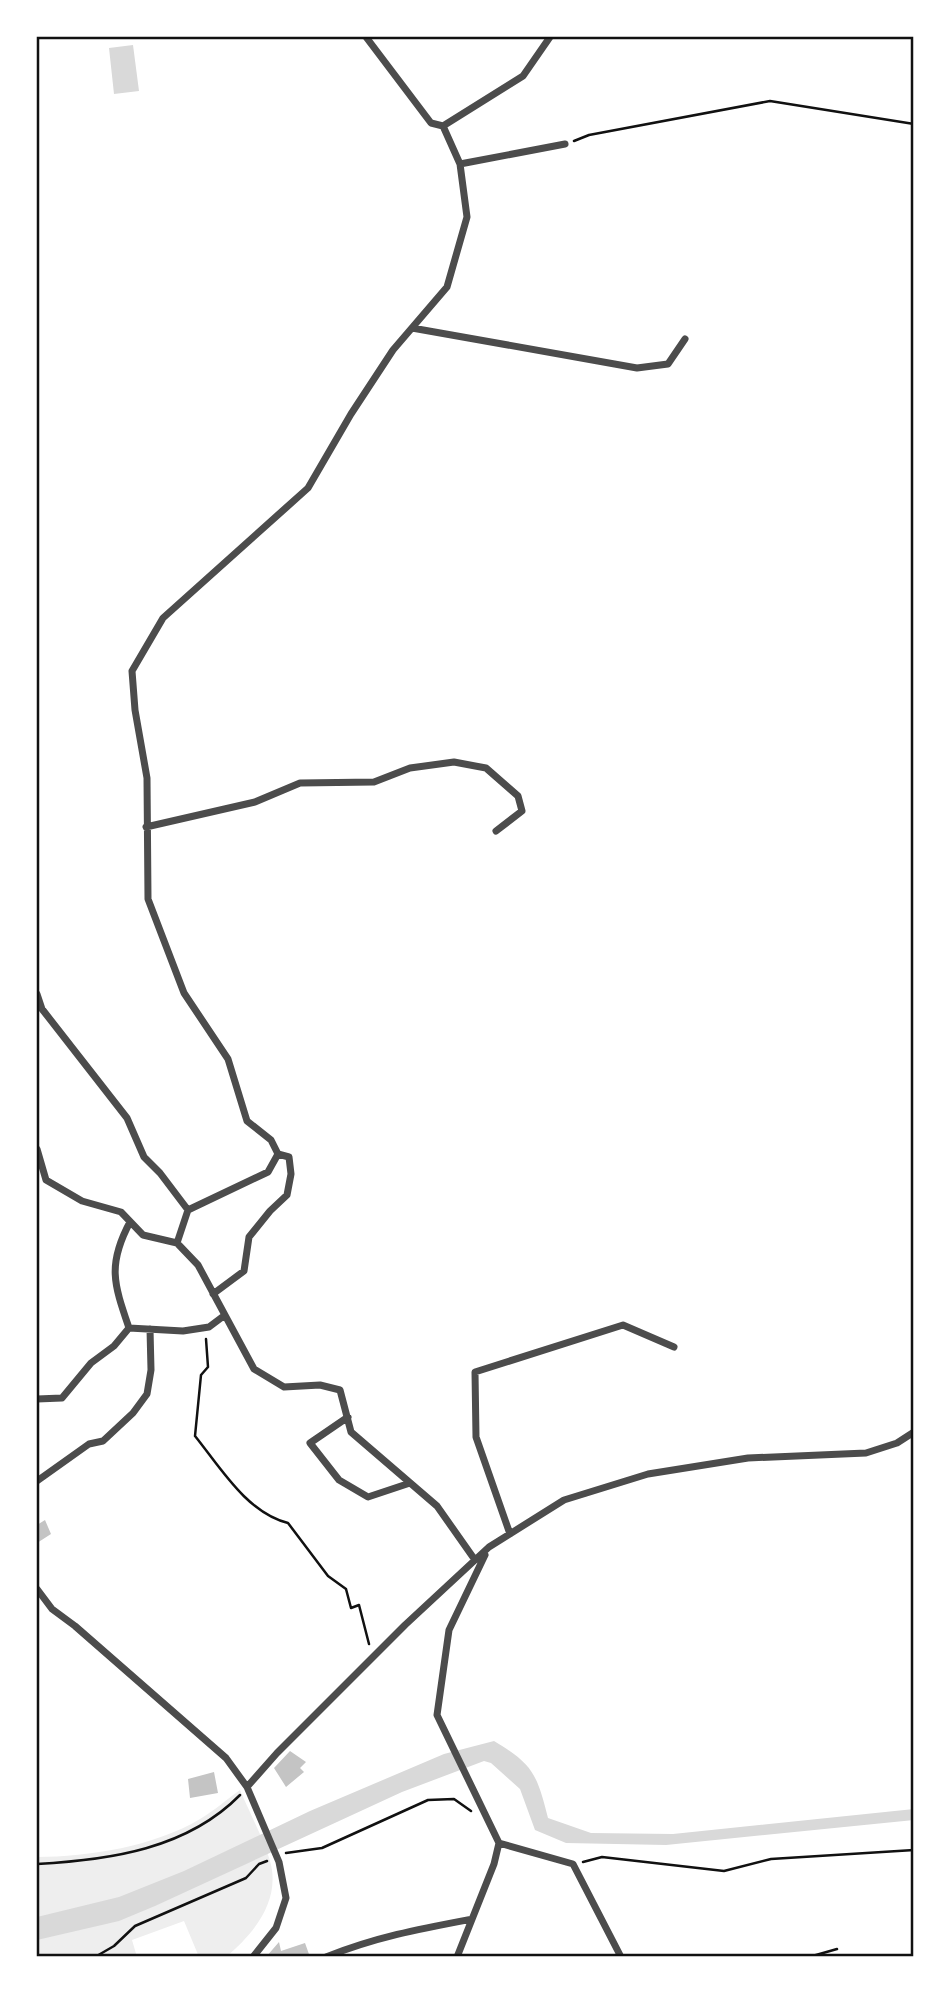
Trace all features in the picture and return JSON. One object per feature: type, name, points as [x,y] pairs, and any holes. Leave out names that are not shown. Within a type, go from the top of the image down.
[{"type":"street","points":[[366,37],[431,123],[443,126],[523,76],[550,37]]},
{"type":"street","points":[[213,1294],[244,1271],[249,1237],[287,1195],[291,1174],[289,1157],[278,1154],[271,1140],[247,1121],[228,1059],[184,993],[148,899],[148,778],[135,710],[132,671],[163,618],[308,488],[393,350],[447,287],[467,217],[460,164],[443,126]]},
{"type":"street","points":[[460,164],[565,144]]},
{"type":"street","points":[[412,328],[637,369],[667,364],[685,339]]},
{"type":"street","points":[[146,827],[255,802],[300,783],[374,782],[410,768],[454,762],[486,768],[519,796],[522,811],[496,831]]},
{"type":"street","points":[[37,994],[42,1009],[127,1118],[145,1157],[160,1172],[188,1210]]},
{"type":"street","points":[[37,1149],[46,1180],[82,1201],[121,1212],[143,1235],[177,1243],[198,1265],[254,1369],[284,1387],[320,1385],[340,1390],[351,1432],[437,1506],[475,1560]]},
{"type":"street","points":[[177,1243],[188,1210],[268,1172],[278,1154]]},
{"type":"street","points":[[129,1328],[114,1283],[118,1244],[130,1222]]},
{"type":"street","points":[[129,1328],[183,1331],[204,1328],[225,1315]]},
{"type":"street","points":[[510,1534],[476,1437],[475,1373],[623,1325],[674,1347]]},
{"type":"street","points":[[37,1399],[62,1398],[91,1363],[114,1346],[129,1328]]},
{"type":"street","points":[[37,1481],[89,1444],[103,1441],[133,1413],[147,1394],[151,1370],[150,1329]]},
{"type":"street","points":[[348,1417],[310,1443],[339,1480],[368,1497],[410,1483]]},
{"type":"street","points":[[247,1787],[372,1657],[488,1547],[564,1500],[649,1474],[748,1458],[866,1453],[897,1443],[914,1432]]},
{"type":"street","points":[[457,1957],[494,1864],[499,1843],[437,1715],[449,1630],[488,1547]]},
{"type":"street","points":[[37,1589],[52,1609],[226,1758],[247,1787],[280,1859],[286,1898],[282,1914],[267,1942],[253,1957]]},
{"type":"street","points":[[499,1843],[573,1864],[621,1957]]},
{"type":"street","points":[[326,1957],[351,1946],[397,1933],[472,1919]]},
{"type":"path","points":[[565,144],[589,135],[770,101],[914,124]]},
{"type":"path","points":[[204,1328],[208,1367],[201,1375],[195,1436],[245,1497],[275,1520],[288,1522],[328,1576],[346,1589],[351,1608],[359,1605],[372,1657]]},
{"type":"path","points":[[37,1864],[75,1862],[177,1839],[201,1827],[228,1807],[247,1787]]},
{"type":"path","points":[[280,1859],[291,1851],[322,1848],[428,1800],[454,1799],[480,1816]]},
{"type":"path","points":[[573,1864],[601,1857],[724,1871],[771,1859],[914,1850]]},
{"type":"path","points":[[95,1957],[114,1946],[135,1926],[246,1878],[259,1864],[270,1860]]},
{"type":"path","points":[[809,1957],[836,1949]]},
{"type":"shaded area","points":[[133,45],[139,91],[114,94],[109,48]]},
{"type":"shaded area","points":[[494,1741],[518,1757],[532,1772],[541,1791],[548,1818],[591,1833],[673,1834],[914,1809],[914,1820],[666,1845],[566,1843],[535,1830],[520,1789],[491,1763],[484,1761],[402,1792],[119,1921],[37,1940],[37,1917],[119,1897],[184,1871],[310,1811],[444,1754]]},
{"type":"shaded area","points":[[240,1790],[267,1853],[272,1870],[272,1883],[266,1908],[260,1919],[253,1930],[226,1957],[199,1957],[184,1921],[132,1940],[137,1957],[37,1957],[37,1857],[78,1855],[142,1843],[200,1819]]},
{"type":"building","points":[[45,1520],[51,1534],[37,1543],[37,1525]]},
{"type":"building","points":[[290,1751],[306,1762],[300,1768],[304,1772],[286,1787],[274,1768]]},
{"type":"building","points":[[214,1772],[218,1793],[190,1798],[188,1779]]},
{"type":"building","points":[[279,1942],[281,1951],[305,1943],[310,1957],[266,1957]]}]
